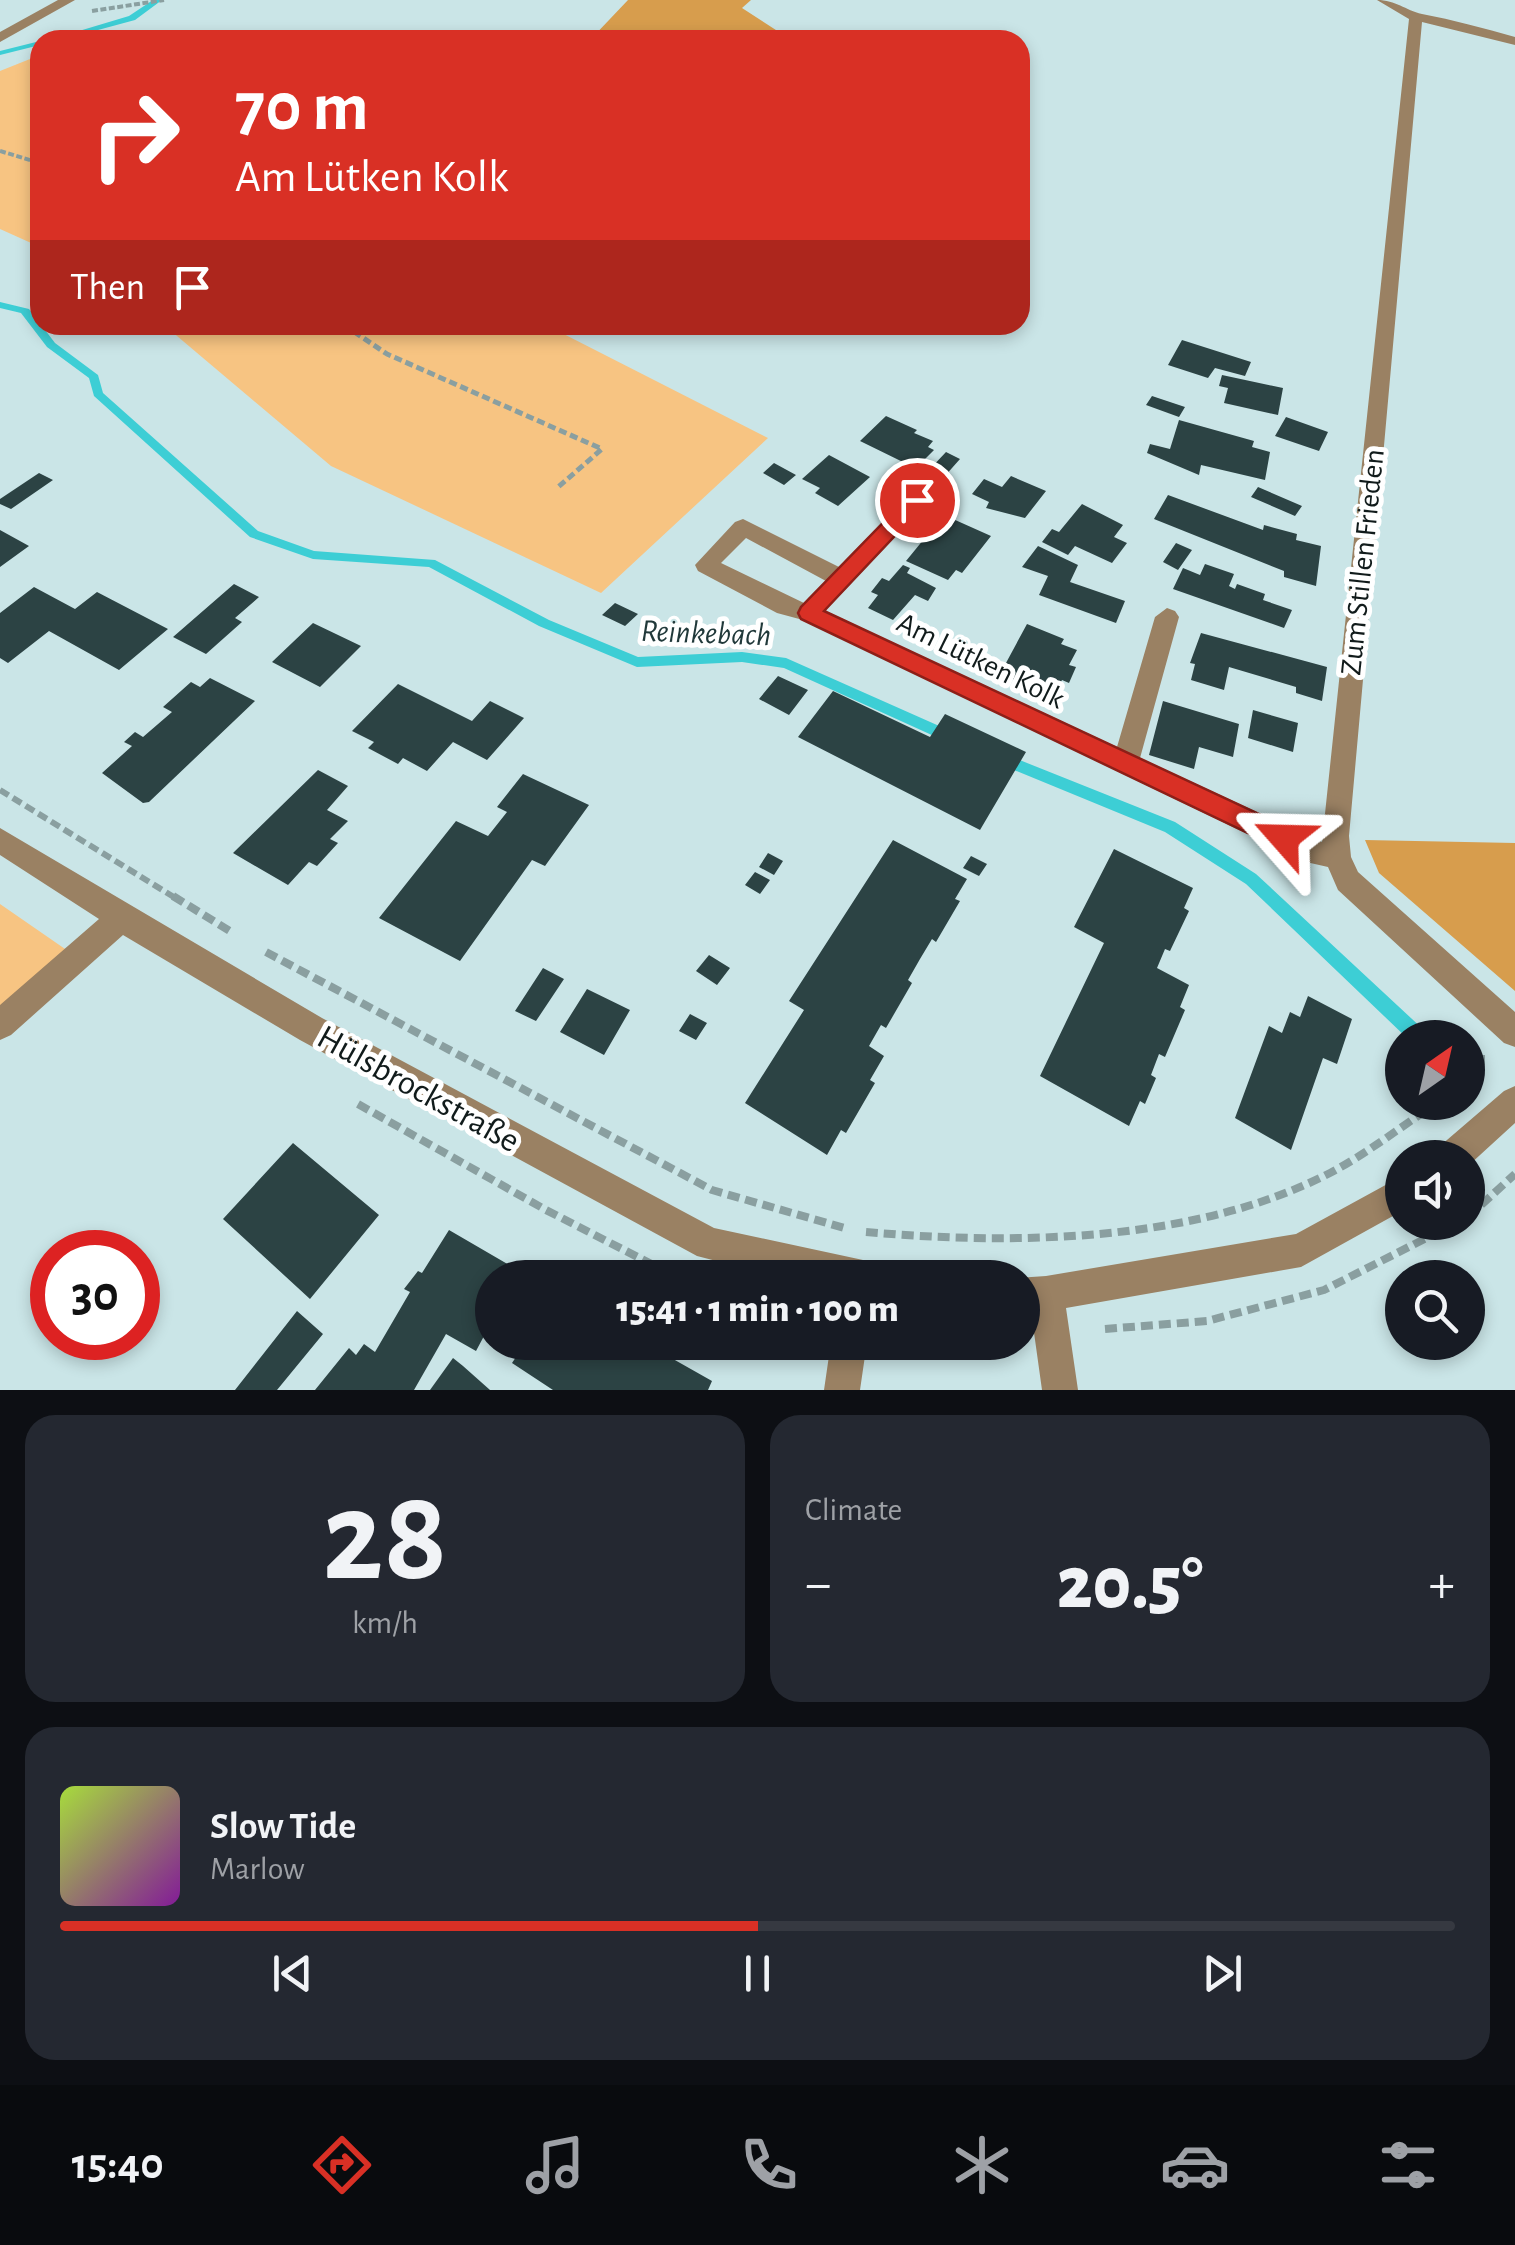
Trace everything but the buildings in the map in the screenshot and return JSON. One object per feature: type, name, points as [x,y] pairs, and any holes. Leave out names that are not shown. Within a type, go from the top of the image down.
[{"type":"street","points":[[0,38],[68,0]]},
{"type":"street","points":[[1384,0],[1416,17],[1439,19],[1515,41]]},
{"type":"street","name":"Zum Stillen Frieden","points":[[1337,857],[1335,836],[1416,17]]},
{"type":"street","points":[[809,613],[917,500]]},
{"type":"street","name":"Am Lütken Kolk","points":[[842,579],[743,528],[706,566],[1125,765],[1316,853],[1337,857]]},
{"type":"street","points":[[1125,765],[1167,617]]},
{"type":"street","name":"Hülsbrockstraße","points":[[0,840],[121,918],[311,1029],[710,1244],[781,1260]]},
{"type":"street","points":[[1337,857],[1348,881],[1515,1032]]},
{"type":"street","points":[[0,1025],[121,918]]},
{"type":"street","points":[[1472,1140],[1515,1102]]},
{"type":"street","points":[[1040,1293],[1301,1250],[1385,1203]]},
{"type":"street","points":[[1040,1316],[1060,1390]]},
{"type":"street","points":[[842,1390],[846,1360]]},
{"type":"path","points":[[142,2],[164,0]]},
{"type":"path","points":[[0,151],[30,160]]},
{"type":"path","points":[[359,335],[387,354],[602,449],[557,488]]},
{"type":"path","points":[[0,790],[248,942]]},
{"type":"path","points":[[264,951],[712,1190],[860,1232],[937,1238],[1073,1236],[1221,1215],[1330,1173],[1412,1120]]},
{"type":"path","points":[[1485,1201],[1515,1174]]},
{"type":"shaded area","points":[[628,0],[751,0],[742,8],[776,30],[600,30]]},
{"type":"shaded area","points":[[30,59],[30,242],[0,229],[0,71]]},
{"type":"shaded area","points":[[176,335],[566,335],[768,438],[601,593],[331,466]]},
{"type":"shaded area","points":[[1365,840],[1515,843],[1515,991],[1379,873]]},
{"type":"shaded area","points":[[0,904],[68,951],[0,1011]]},
{"type":"waterway","name":"Reinkebach","points":[[89,30],[132,18],[158,0]]},
{"type":"waterway","name":"Reinkebach","points":[[0,53],[30,46]]},
{"type":"waterway","name":"Reinkebach","points":[[0,305],[25,311],[30,318]]},
{"type":"waterway","name":"Reinkebach","points":[[43,335],[94,377],[98,394],[254,534],[313,555],[431,563],[544,623],[637,662],[742,657],[786,663],[950,737]]},
{"type":"waterway","name":"Reinkebach","points":[[1002,759],[1170,827],[1251,879],[1401,1020]]},
{"type":"route","points":[[917,500],[809,613],[1284,838]]}]
